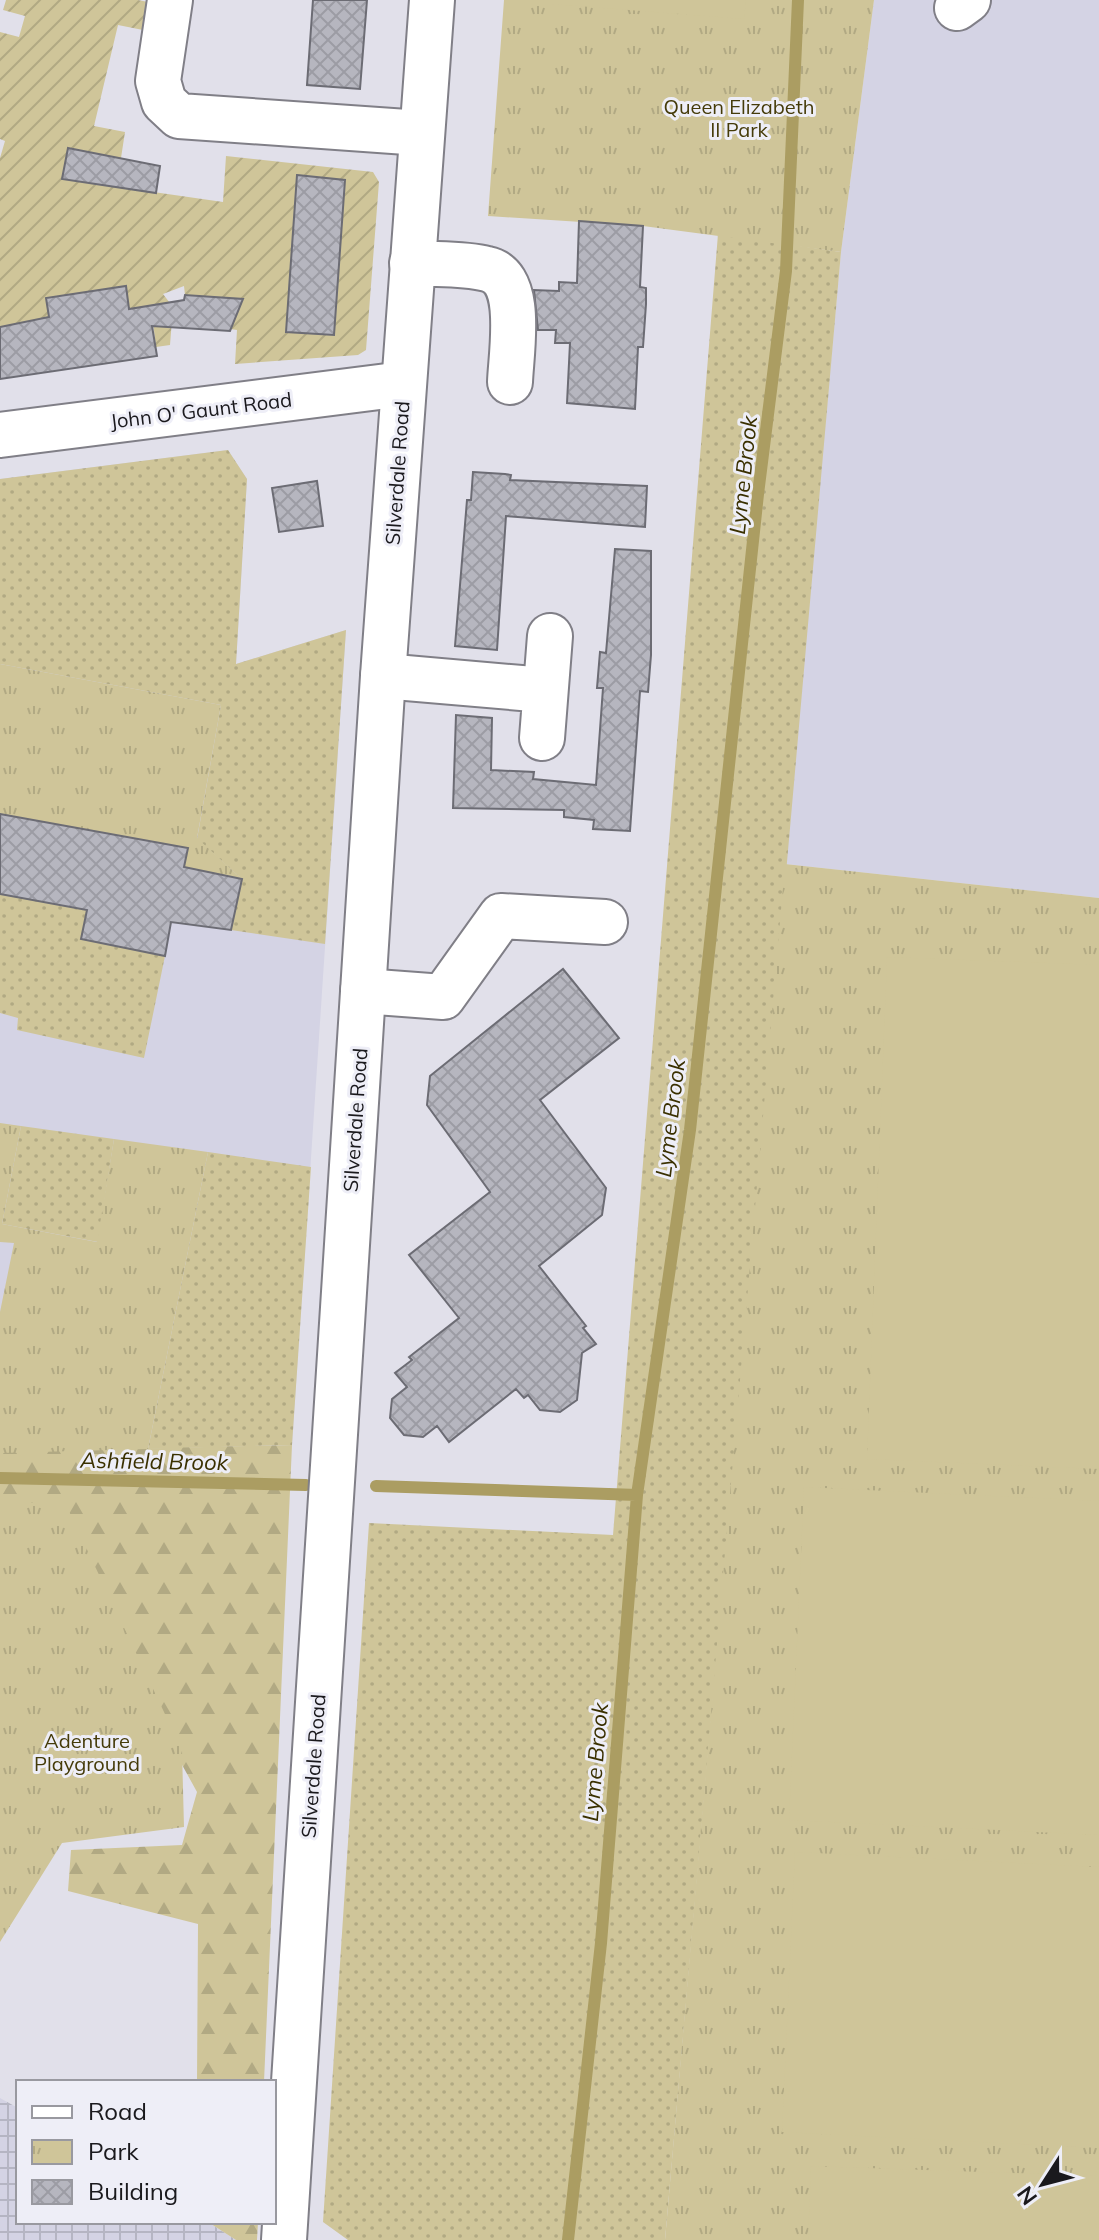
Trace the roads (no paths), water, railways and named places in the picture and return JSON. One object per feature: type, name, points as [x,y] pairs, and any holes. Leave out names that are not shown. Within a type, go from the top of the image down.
[{"type":"main road","points":[[170,0],[158,81],[164,102],[179,116],[421,133]]},
{"type":"main road","name":"Silverdale Road","points":[[284,2240],[383,676],[432,0]]},
{"type":"main road","points":[[412,263],[490,269],[504,278],[513,294],[510,382]]},
{"type":"main road","name":"John O' Gaunt Road","points":[[0,435],[403,384]]},
{"type":"main road","points":[[542,738],[550,636]]},
{"type":"main road","points":[[383,676],[545,690]]},
{"type":"main road","points":[[363,991],[443,997],[501,916],[605,922]]},
{"type":"waterway","name":"Lyme Brook","points":[[568,2240],[601,1943],[637,1495],[690,1130],[758,494],[786,271],[798,0]]},
{"type":"waterway","name":"Ashfield Brook","points":[[0,1478],[306,1485]]},
{"type":"waterway","name":"Ashfield Brook","points":[[376,1486],[637,1495]]},
{"type":"park label","name":"Queen Elizabeth II Park","points":[[739,118]]},
{"type":"park label","name":"Adenture Playground","points":[[87,1752]]}]
